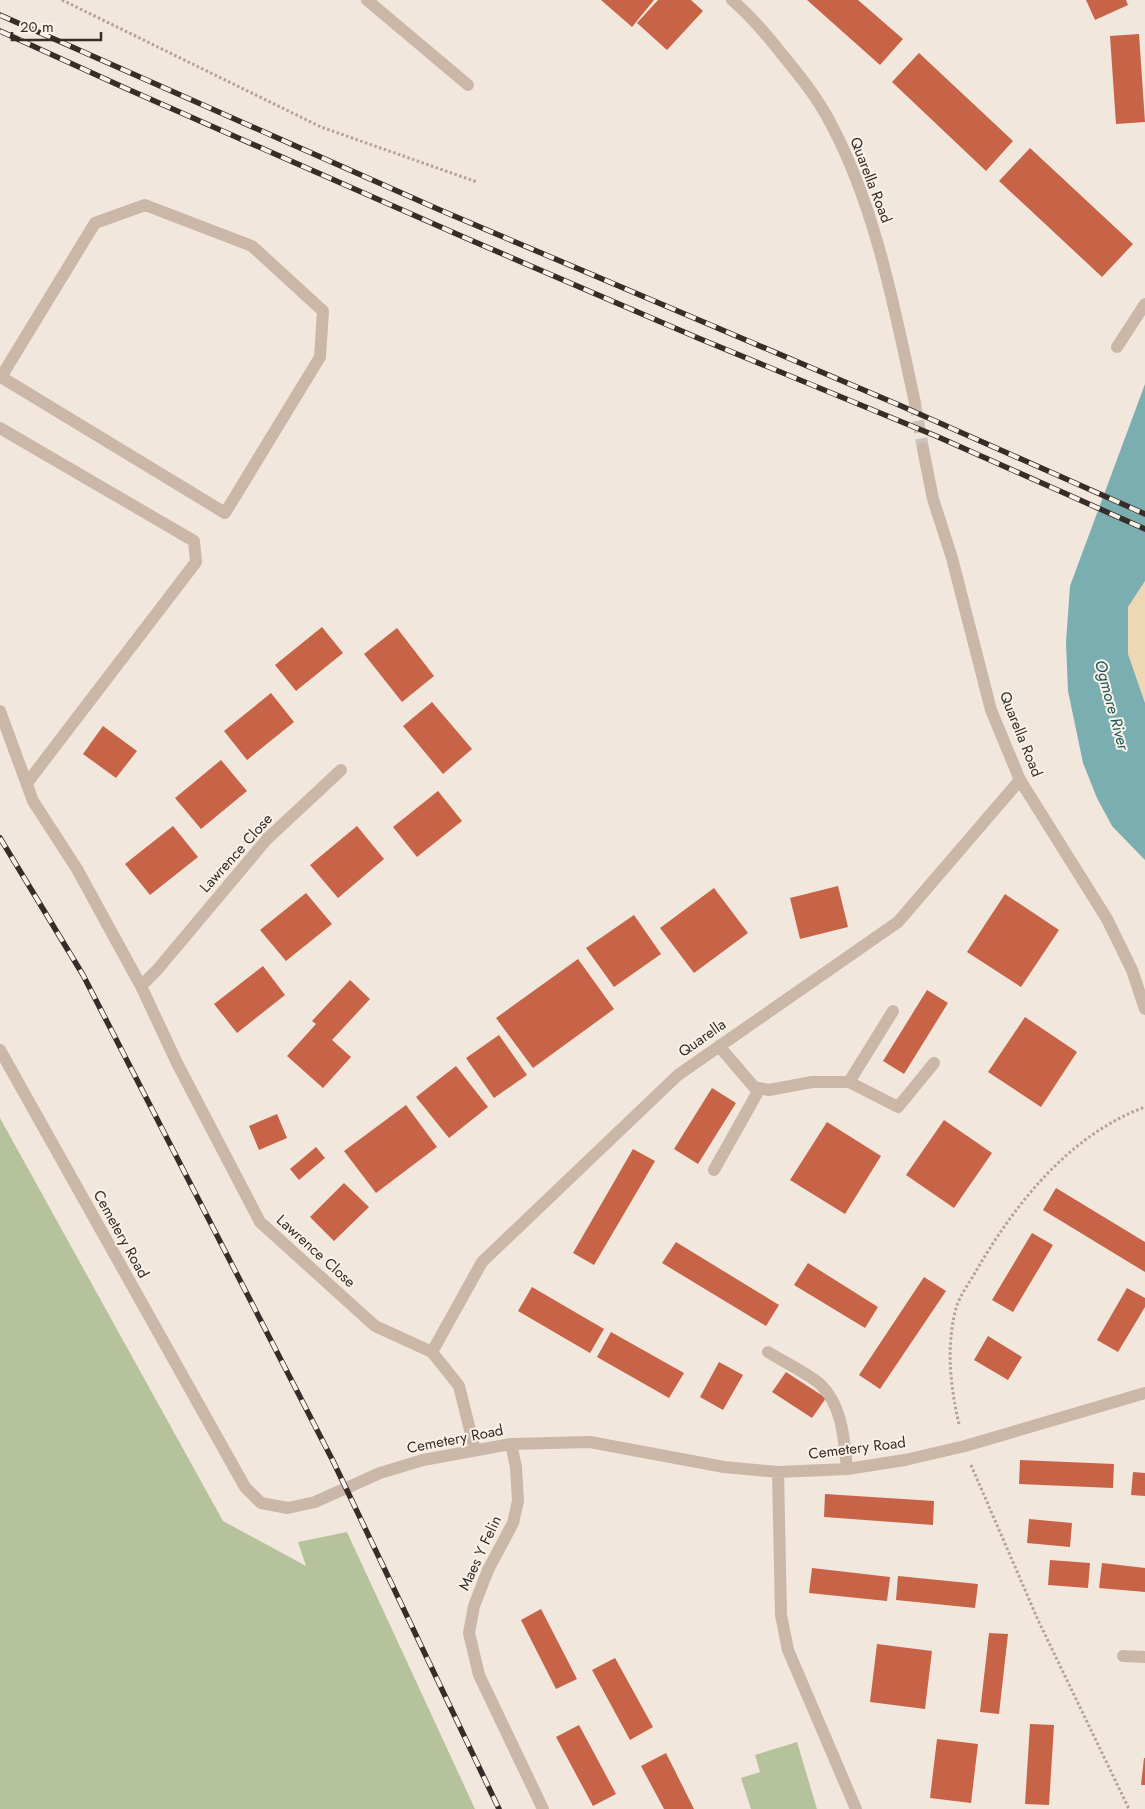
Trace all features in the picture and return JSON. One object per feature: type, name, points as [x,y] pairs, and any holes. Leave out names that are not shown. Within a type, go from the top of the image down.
[{"type":"street","points":[[368,0],[468,86]]},
{"type":"street","name":"Quarella Road","points":[[732,0],[750,15],[805,83],[831,124],[857,182],[874,234],[893,303],[916,403]]},
{"type":"street","points":[[145,205],[252,246],[324,311],[320,357],[225,513],[0,378],[95,223],[145,205]]},
{"type":"street","points":[[1117,347],[1145,304]]},
{"type":"street","points":[[0,428],[194,541],[196,562],[27,783]]},
{"type":"street","name":"Quarella Road","points":[[923,449],[933,499],[952,558],[991,710],[1020,780],[1107,919],[1132,970],[1145,1009]]},
{"type":"street","name":"Lawrence Close","points":[[0,712],[34,801],[77,869],[141,986],[177,1063],[260,1222],[375,1326],[432,1352],[459,1386],[475,1450]]},
{"type":"street","name":"Lawrence Close","points":[[141,986],[157,970],[267,839],[341,770]]},
{"type":"street","name":"Quarella","points":[[432,1352],[482,1262],[678,1075],[898,922],[1020,780]]},
{"type":"street","points":[[849,1082],[892,1011]]},
{"type":"street","points":[[720,1046],[754,1087],[769,1090],[812,1082],[849,1082],[898,1107],[934,1062]]},
{"type":"street","name":"Cemetery Road","points":[[0,1050],[245,1487],[261,1503],[288,1508],[315,1502],[388,1471],[423,1460],[511,1444],[590,1442],[724,1467],[778,1472],[847,1469],[905,1460],[965,1446],[1145,1393]]},
{"type":"street","points":[[714,1170],[760,1088]]},
{"type":"street","points":[[768,1352],[821,1384],[832,1398],[839,1415],[847,1469]]},
{"type":"street","name":"Maes Y Felin","points":[[511,1444],[516,1467],[518,1501],[513,1523],[488,1570],[474,1606],[469,1633],[479,1675],[515,1754],[543,1809]]},
{"type":"street","points":[[778,1472],[781,1615],[788,1650],[856,1809]]},
{"type":"street","points":[[1123,1656],[1145,1657]]},
{"type":"path","points":[[62,0],[321,127],[476,182]]},
{"type":"path","points":[[959,1424],[950,1378],[952,1326],[957,1305],[989,1250],[1031,1192],[1066,1155],[1106,1125],[1145,1108]]},
{"type":"path","points":[[971,1464],[1038,1620],[1129,1809]]},
{"type":"green space","points":[[0,1118],[223,1521],[306,1566],[298,1542],[347,1532],[475,1809],[0,1809]]},
{"type":"green space","points":[[797,1742],[817,1809],[751,1809],[741,1778],[760,1772],[755,1755]]},
{"type":"sand","points":[[1145,581],[1145,703],[1128,654],[1128,607]]},
{"type":"water","name":"Ogmore River","points":[[1145,384],[1145,581],[1128,607],[1128,654],[1145,703],[1145,860],[1112,826],[1097,798],[1083,763],[1068,691],[1066,642],[1070,586]]},
{"type":"building","points":[[601,0],[654,0],[632,27]]},
{"type":"building","points":[[658,0],[691,0],[703,11],[667,50],[637,23]]},
{"type":"building","points":[[807,0],[858,0],[903,39],[880,65]]},
{"type":"building","points":[[1086,0],[1126,0],[1128,5],[1095,20]]},
{"type":"building","points":[[1139,34],[1145,122],[1116,124],[1110,36]]},
{"type":"building","points":[[919,53],[1013,141],[986,171],[892,82]]},
{"type":"building","points":[[1030,148],[1133,244],[1102,277],[999,181]]},
{"type":"building","points":[[322,627],[343,653],[296,691],[275,665]]},
{"type":"building","points":[[397,628],[434,676],[402,702],[364,654]]},
{"type":"building","points":[[271,693],[294,722],[247,760],[224,731]]},
{"type":"building","points":[[432,702],[472,749],[443,774],[403,726]]},
{"type":"building","points":[[103,726],[137,751],[116,778],[83,754]]},
{"type":"building","points":[[221,760],[247,791],[201,829],[175,798]]},
{"type":"building","points":[[438,791],[462,821],[417,857],[393,827]]},
{"type":"building","points":[[173,826],[198,857],[150,895],[125,864]]},
{"type":"building","points":[[357,826],[384,859],[338,898],[310,865]]},
{"type":"building","points":[[838,886],[848,927],[800,939],[790,898]]},
{"type":"building","points":[[714,888],[748,933],[694,973],[660,928]]},
{"type":"building","points":[[306,893],[332,924],[286,961],[260,930]]},
{"type":"building","points":[[1005,894],[1059,930],[1021,987],[967,952]]},
{"type":"building","points":[[634,915],[661,954],[614,987],[586,948]]},
{"type":"building","points":[[578,959],[614,1009],[533,1068],[496,1018]]},
{"type":"building","points":[[263,966],[285,995],[237,1033],[214,1004]]},
{"type":"building","points":[[350,980],[370,999],[332,1040],[351,1057],[323,1088],[287,1056],[316,1024],[312,1021]]},
{"type":"building","points":[[927,990],[948,1003],[904,1074],[883,1061]]},
{"type":"building","points":[[1025,1017],[1077,1052],[1041,1107],[988,1072]]},
{"type":"building","points":[[499,1035],[527,1075],[494,1098],[466,1058]]},
{"type":"building","points":[[456,1066],[488,1107],[449,1138],[416,1097]]},
{"type":"building","points":[[712,1088],[736,1103],[698,1164],[674,1149]]},
{"type":"building","points":[[406,1105],[437,1147],[376,1193],[344,1151]]},
{"type":"building","points":[[277,1114],[287,1138],[259,1150],[249,1126]]},
{"type":"building","points":[[944,1120],[992,1153],[954,1208],[906,1175]]},
{"type":"building","points":[[827,1122],[881,1156],[845,1214],[790,1180]]},
{"type":"building","points":[[316,1147],[325,1158],[299,1180],[290,1169]]},
{"type":"building","points":[[633,1149],[655,1161],[594,1265],[573,1253]]},
{"type":"building","points":[[344,1183],[369,1207],[334,1241],[310,1217]]},
{"type":"building","points":[[1056,1188],[1145,1242],[1145,1272],[1043,1210]]},
{"type":"building","points":[[1032,1233],[1053,1245],[1013,1312],[992,1300]]},
{"type":"building","points":[[676,1242],[779,1305],[766,1326],[662,1263]]},
{"type":"building","points":[[808,1263],[878,1307],[865,1328],[794,1285]]},
{"type":"building","points":[[924,1277],[946,1291],[880,1389],[859,1375]]},
{"type":"building","points":[[532,1287],[604,1329],[590,1353],[518,1311]]},
{"type":"building","points":[[1127,1288],[1145,1298],[1145,1307],[1118,1352],[1097,1340]]},
{"type":"building","points":[[611,1332],[684,1373],[669,1398],[597,1357]]},
{"type":"building","points":[[988,1336],[1022,1357],[1008,1380],[974,1360]]},
{"type":"building","points":[[719,1362],[743,1375],[723,1410],[700,1397]]},
{"type":"building","points":[[786,1372],[826,1398],[812,1418],[772,1392]]},
{"type":"building","points":[[1020,1460],[1114,1464],[1113,1488],[1019,1484]]},
{"type":"building","points":[[1133,1472],[1145,1473],[1145,1496],[1131,1495]]},
{"type":"building","points":[[825,1494],[934,1501],[933,1525],[824,1517]]},
{"type":"building","points":[[1029,1519],[1072,1523],[1070,1547],[1027,1543]]},
{"type":"building","points":[[1050,1560],[1090,1563],[1088,1588],[1048,1585]]},
{"type":"building","points":[[1102,1563],[1145,1568],[1145,1592],[1099,1588]]},
{"type":"building","points":[[812,1568],[890,1577],[887,1601],[809,1593]]},
{"type":"building","points":[[898,1576],[978,1584],[975,1608],[896,1600]]},
{"type":"building","points":[[541,1609],[577,1679],[556,1689],[521,1620]]},
{"type":"building","points":[[989,1633],[1008,1634],[999,1714],[980,1712]]},
{"type":"building","points":[[877,1644],[932,1651],[925,1709],[870,1702]]},
{"type":"building","points":[[615,1658],[653,1727],[630,1740],[592,1670]]},
{"type":"building","points":[[1030,1724],[1054,1725],[1049,1805],[1025,1804]]},
{"type":"building","points":[[579,1725],[616,1794],[593,1806],[556,1737]]},
{"type":"building","points":[[937,1739],[978,1744],[971,1803],[930,1798]]},
{"type":"building","points":[[666,1753],[694,1809],[664,1809],[641,1766]]},
{"type":"building","points":[[1144,1758],[1145,1785],[1141,1785]]},
{"type":"tunnel","points":[[915,403],[923,449]]},
{"type":"railway","points":[[0,15],[440,210],[899,405],[1145,514]]},
{"type":"railway","points":[[0,31],[468,239],[698,338],[936,436],[1145,529]]},
{"type":"railway","points":[[0,838],[83,975],[333,1461],[499,1809]]}]
